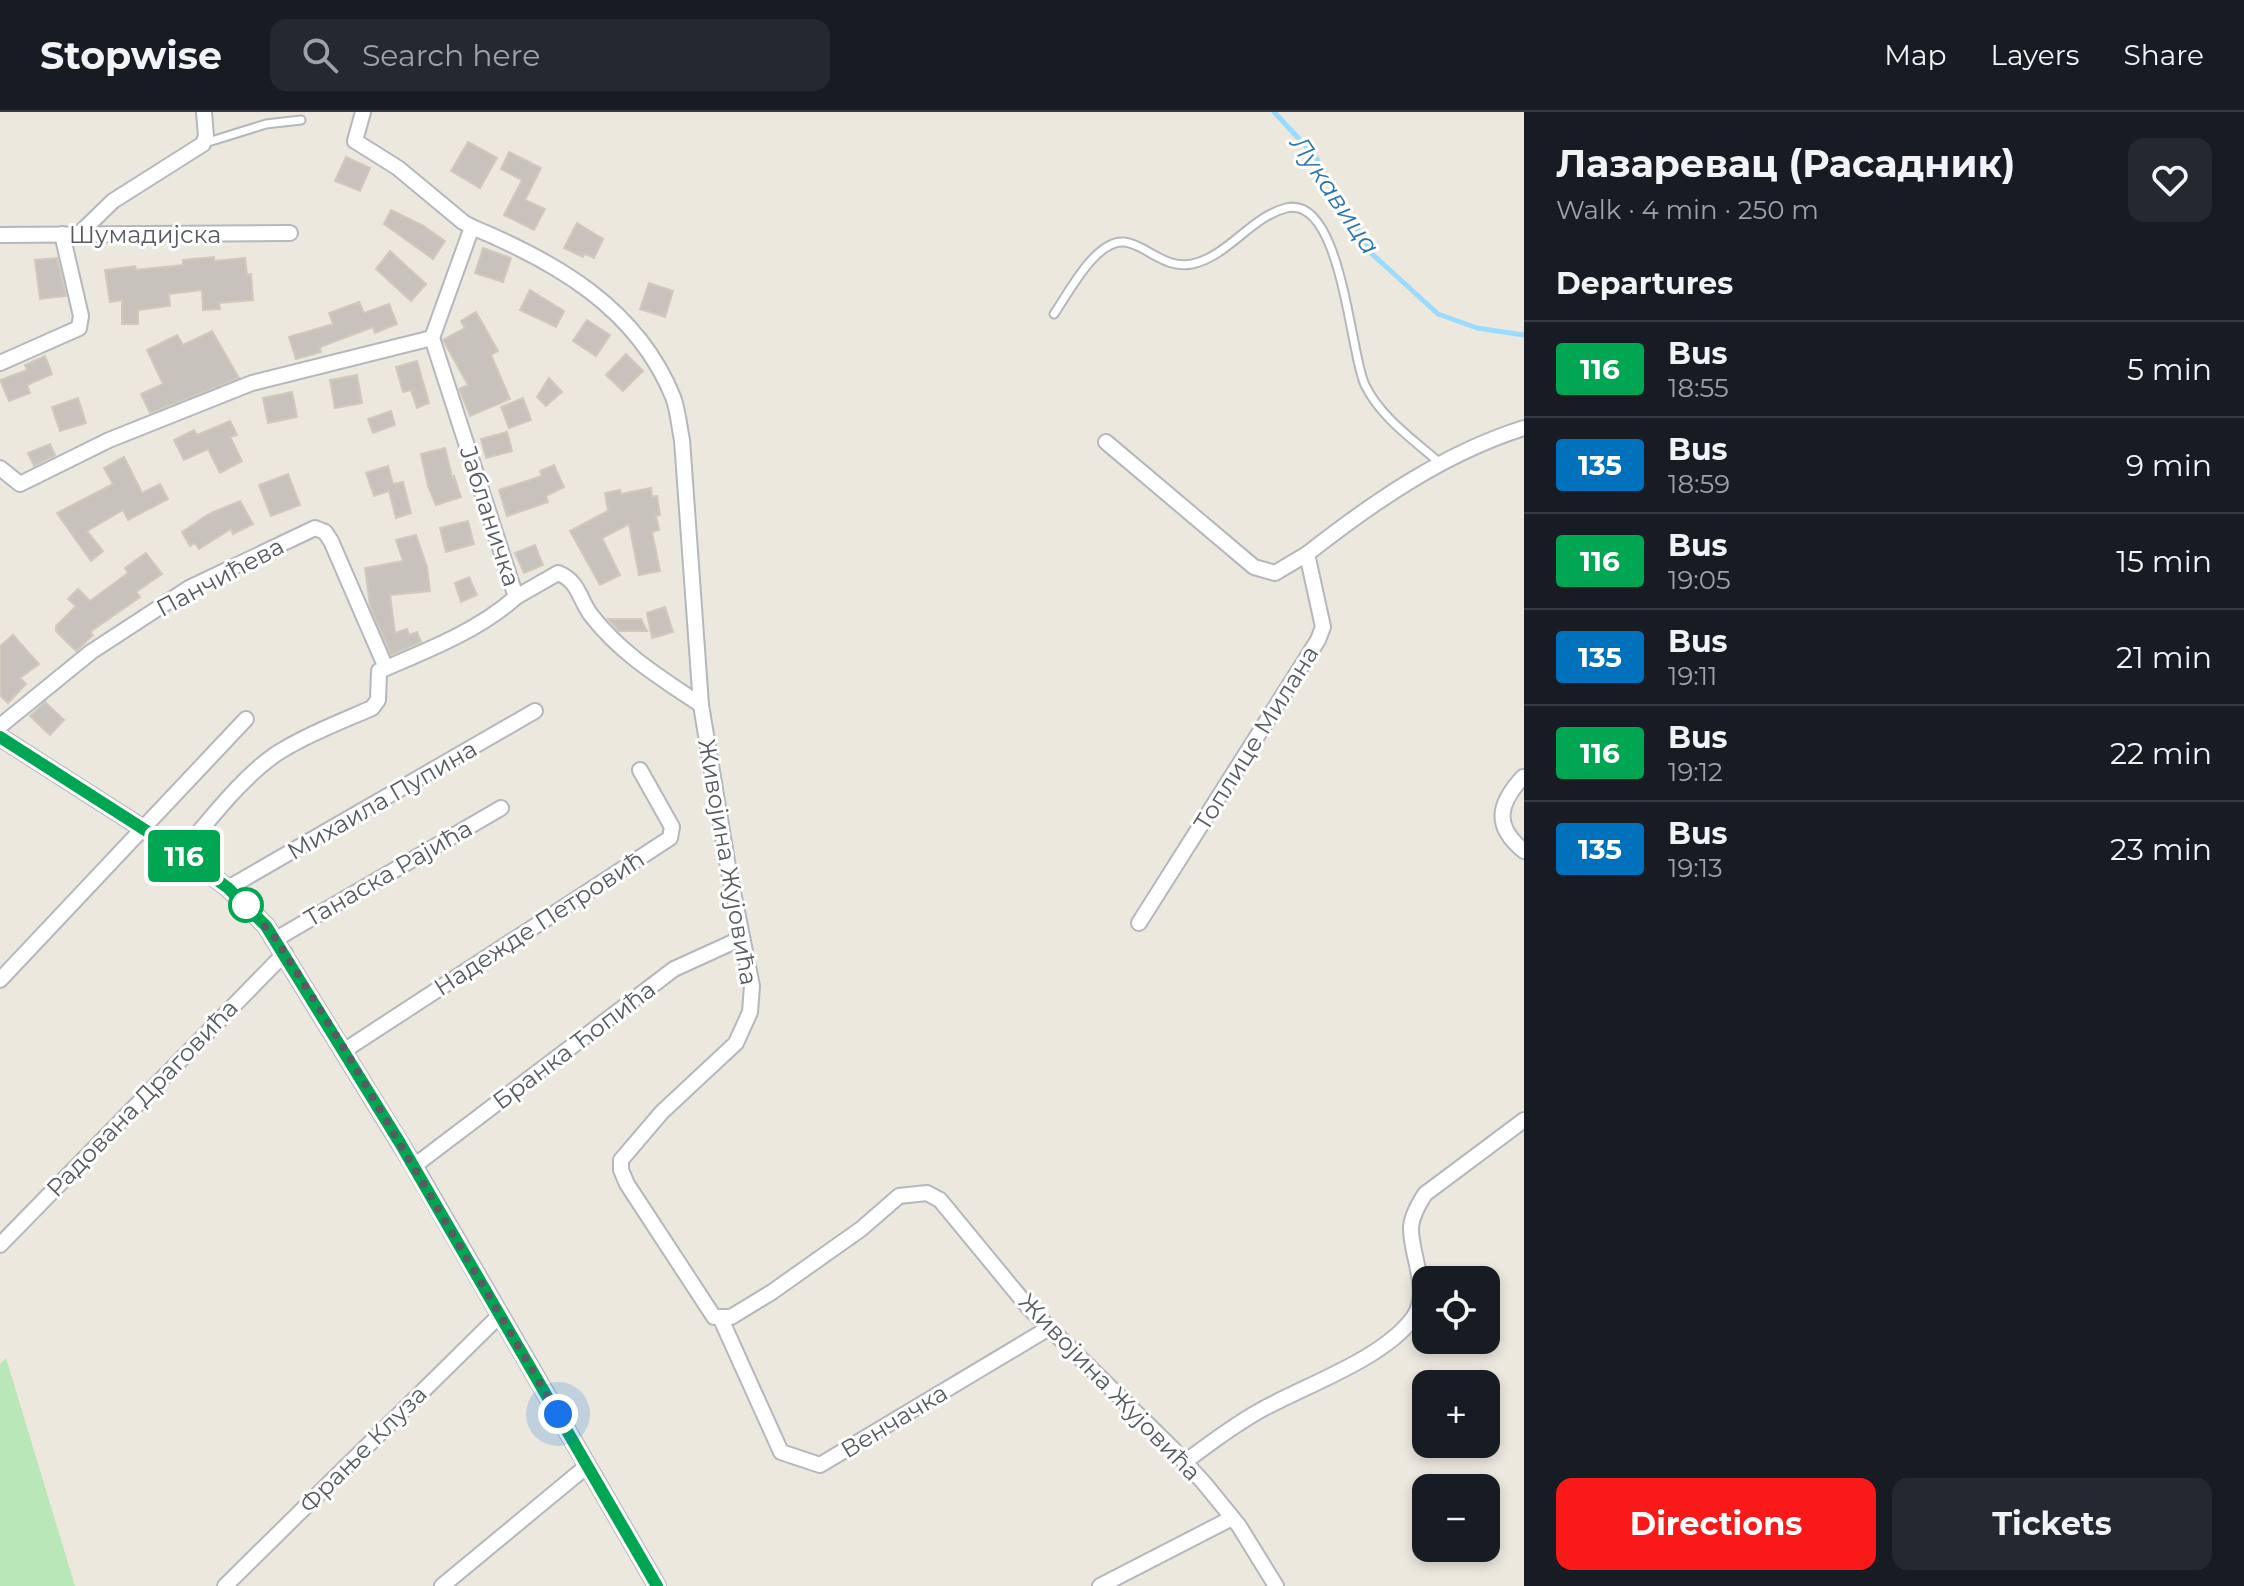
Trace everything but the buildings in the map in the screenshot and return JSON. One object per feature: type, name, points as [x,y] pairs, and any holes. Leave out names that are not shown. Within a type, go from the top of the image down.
[{"type":"street","points":[[79,234],[113,201],[203,144],[206,136],[204,112]]},
{"type":"street","name":"Живојина Жујовића","points":[[363,112],[355,141],[398,168],[463,222],[538,255],[571,275],[635,334],[658,367],[674,400],[682,440],[689,518],[701,705],[752,986],[750,1012],[736,1043],[662,1112],[621,1160],[621,1170],[627,1184],[708,1311],[720,1317],[731,1317],[772,1292],[861,1229],[899,1196],[927,1193],[940,1200],[1029,1308],[1185,1462],[1232,1518],[1276,1586]]},
{"type":"street","points":[[0,468],[20,484],[109,440],[252,383],[432,338],[472,227]]},
{"type":"street","name":"Шумадијска","points":[[0,235],[290,233]]},
{"type":"street","points":[[0,363],[79,328],[81,316],[62,234]]},
{"type":"street","name":"Јабланичка","points":[[432,338],[516,597],[558,573],[568,577],[576,585],[590,613],[634,660],[701,705]]},
{"type":"street","points":[[1106,442],[1254,567],[1275,573],[1307,554],[1350,520],[1441,464],[1483,441],[1524,428]]},
{"type":"street","name":"Панчићева","points":[[0,726],[91,652],[189,588],[315,528],[325,532],[331,541],[386,668]]},
{"type":"street","name":"Топлице Милана","points":[[1139,923],[1318,640],[1323,627],[1307,554]]},
{"type":"street","points":[[181,853],[252,775],[275,755],[372,708],[378,700],[379,671],[477,626],[496,615],[516,597]]},
{"type":"street","name":"Михаила Пупина","points":[[228,888],[535,711]]},
{"type":"street","points":[[0,980],[246,719]]},
{"type":"street","points":[[0,737],[181,853],[228,888],[280,946],[414,1166],[657,1586]]},
{"type":"street","name":"Надежде Петровић","points":[[345,1050],[670,838],[672,827],[640,770]]},
{"type":"street","points":[[1523,777],[1508,793],[1501,819],[1508,838],[1524,851]]},
{"type":"street","name":"Танаска Рајића","points":[[280,946],[501,808]]},
{"type":"street","name":"Бранка Ћопића","points":[[414,1166],[674,969],[742,938]]},
{"type":"street","name":"Радована Драговића","points":[[0,1245],[280,946]]},
{"type":"street","points":[[1185,1462],[1222,1433],[1262,1409],[1374,1352],[1415,1317],[1420,1293],[1411,1228],[1416,1207],[1425,1194],[1524,1120]]},
{"type":"street","name":"Фрање Клуза","points":[[225,1586],[501,1314]]},
{"type":"street","name":"Венчачка","points":[[720,1317],[781,1452],[820,1465],[1049,1328]]},
{"type":"street","points":[[442,1586],[587,1466]]},
{"type":"street","points":[[1100,1586],[1232,1518]]},
{"type":"lane","points":[[203,144],[266,124],[301,120]]},
{"type":"lane","points":[[1054,314],[1089,262],[1113,243],[1131,244],[1169,263],[1192,264],[1284,208],[1302,210],[1317,221],[1343,285],[1365,385],[1390,420],[1441,464]]},
{"type":"green space","points":[[6,1358],[75,1586],[0,1586],[0,1364]]},
{"type":"waterway","name":"Лукавица","points":[[1274,112],[1315,156],[1372,254],[1438,314],[1477,328],[1524,335]]},
{"type":"bus line","name":"116","points":[[0,737],[181,853],[228,888],[266,926],[345,1050],[657,1586]]},
{"type":"route","points":[[246,905],[276,939],[345,1050],[558,1414]]}]
